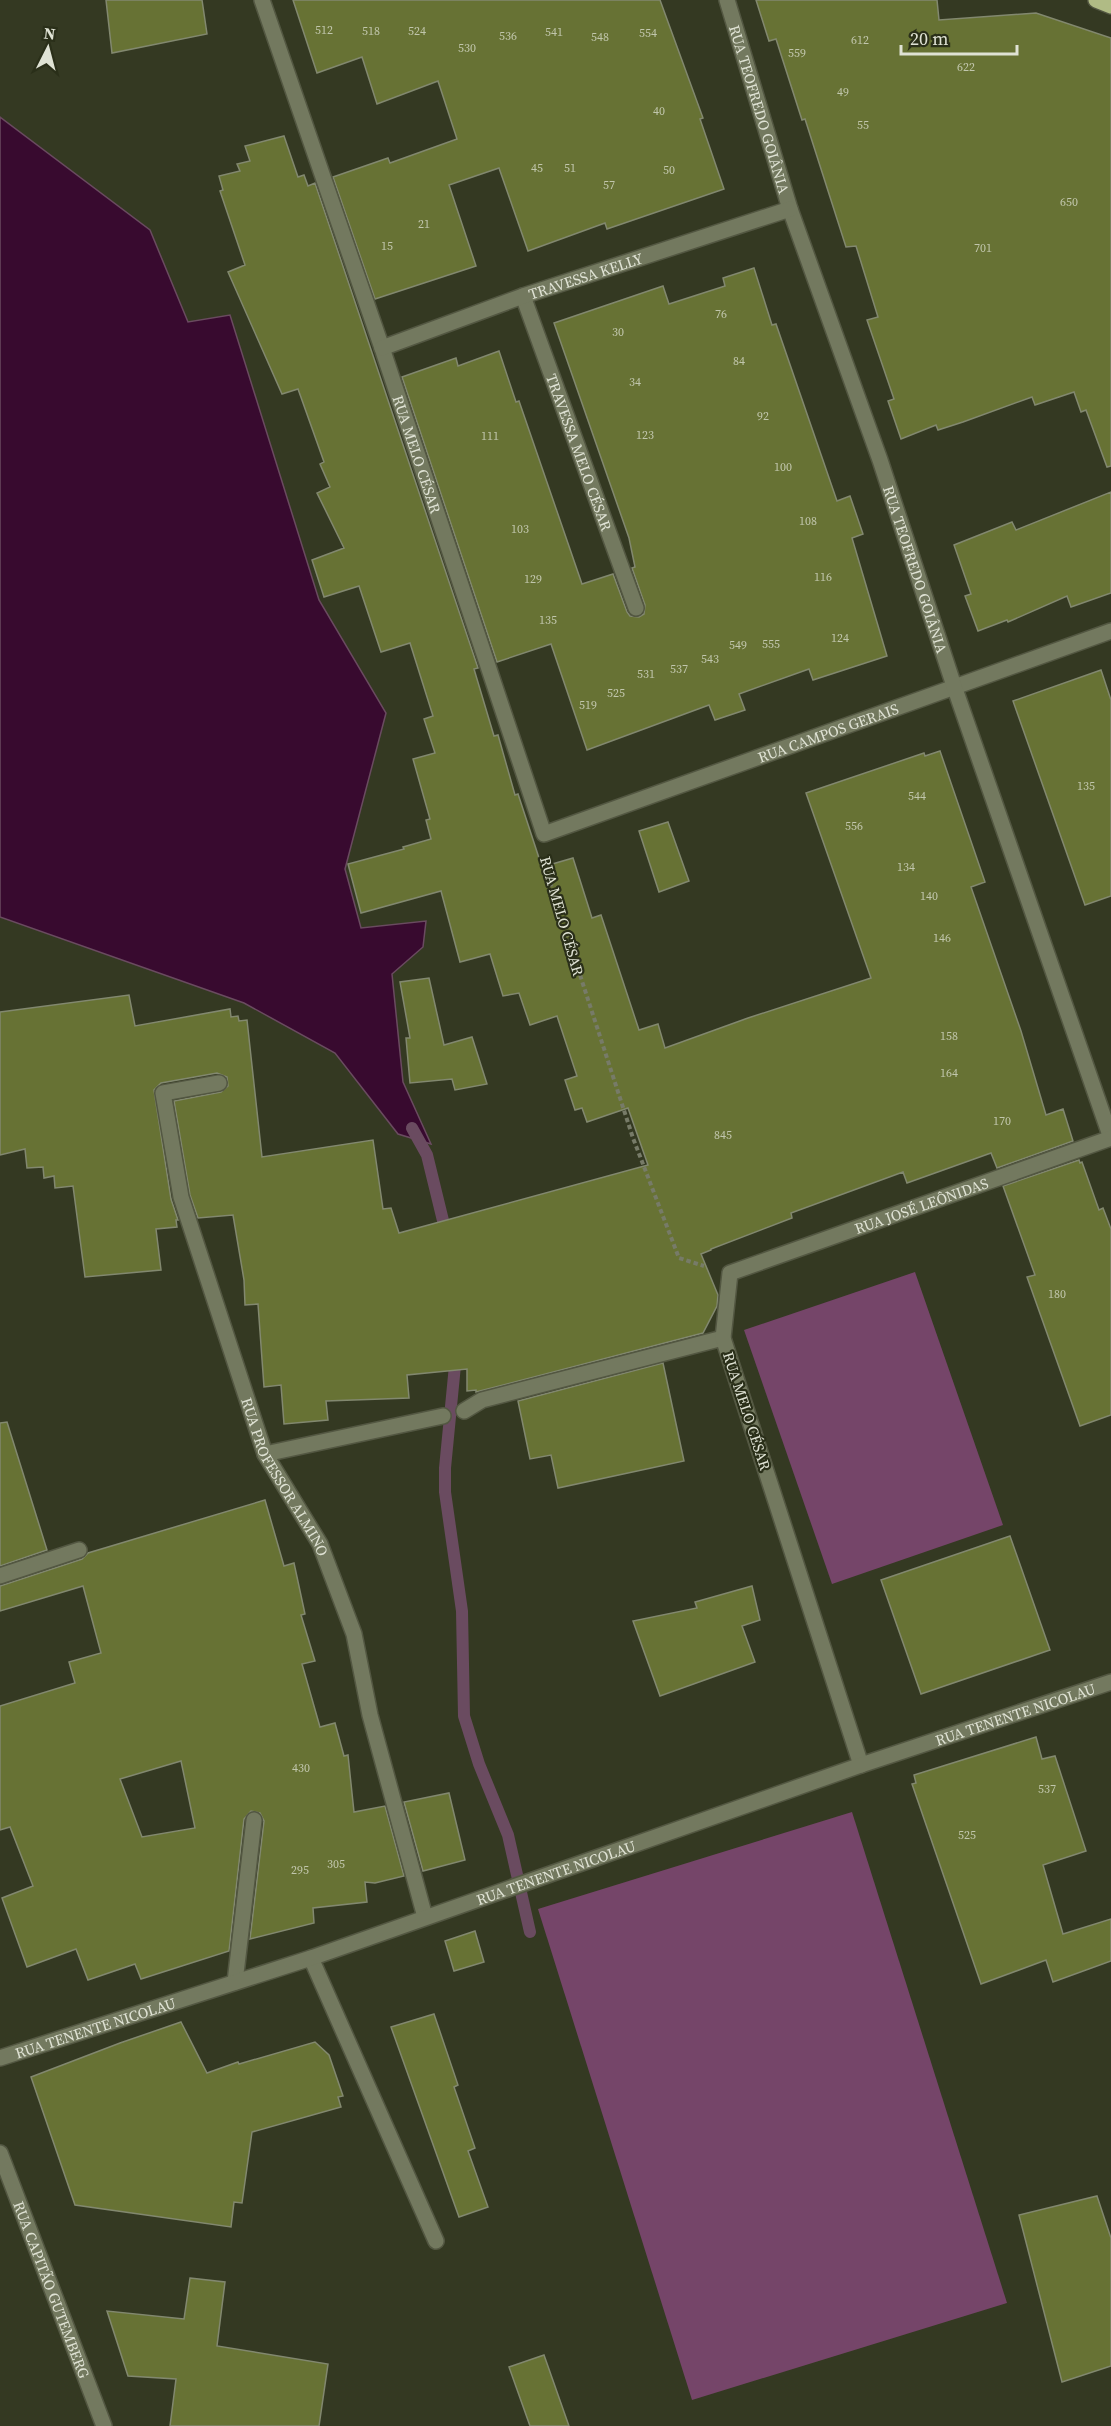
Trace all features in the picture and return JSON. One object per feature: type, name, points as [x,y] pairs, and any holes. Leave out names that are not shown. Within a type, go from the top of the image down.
[{"type":"main road","points":[[1096,0],[1111,6]]},
{"type":"street","name":"RUA MELO CÉSAR","points":[[262,0],[382,348],[544,834]]},
{"type":"street","name":"RUA TEOFREDO GOIÂNIA","points":[[727,0],[789,209],[880,460],[954,686],[1111,1138]]},
{"type":"street","name":"TRAVESSA KELLY","points":[[382,348],[523,296],[789,209]]},
{"type":"street","name":"TRAVESSA MELO CÉSAR","points":[[523,296],[636,608]]},
{"type":"street","name":"RUA CAMPOS GERAIS","points":[[544,834],[1111,631]]},
{"type":"street","name":"RUA PROFESSOR ALMINO","points":[[219,1083],[163,1093],[181,1197],[265,1454],[320,1544],[354,1634],[370,1716],[425,1917]]},
{"type":"street","name":"RUA JOSÉ LEÔNIDAS","points":[[730,1273],[1111,1138]]},
{"type":"street","name":"RUA MELO CÉSAR","points":[[730,1273],[723,1338],[861,1765]]},
{"type":"street","points":[[464,1411],[482,1400],[723,1338]]},
{"type":"street","points":[[265,1454],[443,1416]]},
{"type":"street","points":[[0,1576],[79,1550]]},
{"type":"street","name":"RUA TENENTE NICOLAU","points":[[0,2058],[311,1958],[861,1765],[1111,1682]]},
{"type":"street","points":[[235,1982],[254,1820]]},
{"type":"street","points":[[311,1958],[436,2241]]},
{"type":"street","name":"RUA CAPITÃO GUTEMBERG","points":[[0,2153],[104,2426]]},
{"type":"path","name":"RUA MELO CÉSAR","points":[[544,834],[542,855],[566,937],[633,1138],[679,1258],[730,1273]]},
{"type":"shaded area","points":[[0,117],[150,230],[188,322],[230,315],[319,600],[386,713],[345,869],[361,928],[426,921],[423,947],[392,974],[403,1082],[431,1144],[398,1134],[335,1053],[244,1003],[0,917]]},
{"type":"shaded area","points":[[915,1272],[1003,1525],[832,1584],[744,1330]]},
{"type":"shaded area","points":[[852,1812],[1007,2303],[692,2400],[538,1909]]},
{"type":"building","points":[[106,0],[202,0],[207,34],[112,53]]},
{"type":"building","points":[[293,0],[660,0],[703,118],[700,119],[724,189],[607,229],[605,223],[528,251],[499,168],[449,185],[476,266],[375,299],[333,177],[388,158],[390,163],[457,139],[438,81],[377,104],[362,57],[317,73]]},
{"type":"building","points":[[756,0],[937,0],[939,20],[1036,13],[1111,38],[1111,466],[1107,467],[1086,410],[1081,412],[1074,392],[1035,405],[1032,397],[963,422],[938,430],[936,425],[901,439],[888,401],[894,399],[867,320],[878,317],[856,246],[846,247],[805,119],[802,120],[776,39],[769,41]]},
{"type":"building","points":[[284,136],[298,177],[304,175],[308,186],[315,183],[478,668],[474,669],[494,736],[498,735],[515,795],[518,794],[542,867],[573,858],[592,918],[601,915],[639,1030],[658,1024],[665,1048],[871,978],[806,793],[924,753],[925,756],[940,751],[985,882],[971,887],[1021,1031],[1046,1115],[1063,1109],[1073,1141],[997,1168],[991,1153],[907,1183],[903,1172],[791,1213],[792,1218],[701,1254],[718,1295],[717,1306],[703,1333],[476,1392],[476,1390],[467,1391],[467,1369],[407,1375],[409,1398],[326,1401],[328,1420],[284,1424],[281,1385],[264,1387],[258,1304],[245,1305],[244,1280],[233,1215],[198,1218],[190,1195],[174,1101],[221,1092],[228,1086],[227,1077],[217,1073],[161,1083],[154,1090],[171,1199],[178,1220],[176,1220],[177,1227],[156,1229],[161,1270],[85,1277],[73,1186],[55,1188],[54,1176],[44,1178],[43,1167],[27,1168],[25,1149],[0,1155],[0,1012],[129,995],[135,1026],[230,1009],[231,1017],[238,1016],[239,1021],[247,1020],[262,1157],[373,1140],[383,1209],[391,1208],[399,1233],[648,1165],[628,1108],[587,1122],[582,1108],[575,1110],[565,1080],[577,1076],[557,1016],[530,1025],[519,993],[503,996],[490,954],[460,962],[441,891],[361,913],[348,864],[431,839],[426,820],[430,819],[413,759],[435,753],[424,719],[433,716],[410,643],[381,652],[359,586],[324,597],[312,560],[344,548],[317,493],[330,487],[320,464],[324,462],[298,389],[282,394],[228,272],[245,265],[220,191],[223,190],[219,176],[240,171],[237,164],[250,161],[245,146]]},
{"type":"building","points":[[754,268],[772,325],[776,324],[837,501],[850,496],[863,534],[852,538],[887,656],[813,680],[809,669],[739,694],[745,710],[715,720],[709,705],[587,750],[551,644],[497,662],[402,377],[456,358],[458,366],[499,351],[516,402],[519,401],[582,584],[613,574],[627,612],[630,616],[639,617],[644,614],[645,605],[632,568],[635,567],[629,538],[554,323],[663,286],[669,304],[725,286],[723,278]]},
{"type":"building","points":[[1111,492],[1111,593],[1071,607],[1067,596],[1008,622],[1007,620],[978,631],[965,596],[971,594],[954,545],[1012,522],[1016,530]]},
{"type":"building","points":[[1101,670],[1111,700],[1111,896],[1085,905],[1013,701]]},
{"type":"building","points":[[668,822],[689,881],[659,892],[639,831]]},
{"type":"building","points":[[429,978],[444,1045],[472,1037],[487,1084],[455,1090],[452,1079],[410,1083],[406,1038],[410,1038],[400,982]]},
{"type":"building","points":[[1079,1160],[1080,1163],[1082,1162],[1099,1210],[1103,1208],[1111,1229],[1111,1415],[1080,1426],[1027,1277],[1035,1275],[1003,1186]]},
{"type":"building","points":[[663,1363],[684,1461],[558,1488],[551,1455],[530,1459],[518,1401]]},
{"type":"building","points":[[7,1422],[47,1550],[0,1566],[0,1423]]},
{"type":"building","points":[[265,1500],[284,1566],[294,1563],[305,1614],[301,1615],[315,1661],[302,1664],[320,1727],[335,1723],[344,1756],[348,1755],[354,1812],[385,1806],[404,1876],[375,1883],[365,1882],[367,1902],[313,1908],[314,1923],[250,1939],[264,1821],[260,1813],[251,1811],[244,1819],[229,1951],[141,1979],[135,1964],[88,1980],[76,1949],[27,1967],[2,1898],[33,1886],[10,1827],[0,1830],[0,1706],[75,1683],[69,1662],[101,1653],[83,1586],[0,1611],[0,1586],[82,1559],[88,1553]],"holes":[[[181,1761],[195,1828],[142,1837],[120,1779]]]},
{"type":"building","points":[[1010,1536],[1050,1650],[921,1694],[881,1580]]},
{"type":"building","points":[[752,1586],[760,1620],[742,1626],[755,1662],[660,1696],[633,1621],[697,1608],[695,1602]]},
{"type":"building","points":[[1036,1737],[1042,1759],[1055,1756],[1086,1851],[1043,1865],[1063,1934],[1111,1919],[1111,1961],[1053,1982],[1046,1960],[981,1984],[912,1784],[916,1783],[914,1775]]},
{"type":"building","points":[[449,1793],[465,1860],[423,1871],[404,1802]]},
{"type":"building","points":[[475,1931],[484,1962],[454,1971],[445,1941]]},
{"type":"building","points":[[434,2014],[458,2085],[454,2087],[475,2148],[468,2151],[488,2207],[459,2217],[391,2027]]},
{"type":"building","points":[[181,2022],[207,2073],[238,2062],[239,2064],[315,2042],[329,2055],[343,2096],[338,2097],[341,2107],[252,2132],[242,2203],[234,2202],[231,2227],[75,2205],[31,2077]]},
{"type":"building","points":[[1097,2196],[1111,2238],[1111,2366],[1062,2382],[1019,2215]]},
{"type":"building","points":[[190,2278],[225,2282],[217,2346],[328,2364],[319,2426],[170,2426],[176,2379],[128,2376],[107,2311],[184,2319]]},
{"type":"building","points":[[544,2355],[569,2426],[530,2426],[509,2367]]},
{"type":"waterway","points":[[412,1128],[427,1155],[447,1237]]},
{"type":"waterway","points":[[456,1355],[445,1468],[445,1492],[462,1611],[464,1716],[479,1764],[508,1835],[530,1932]]}]
